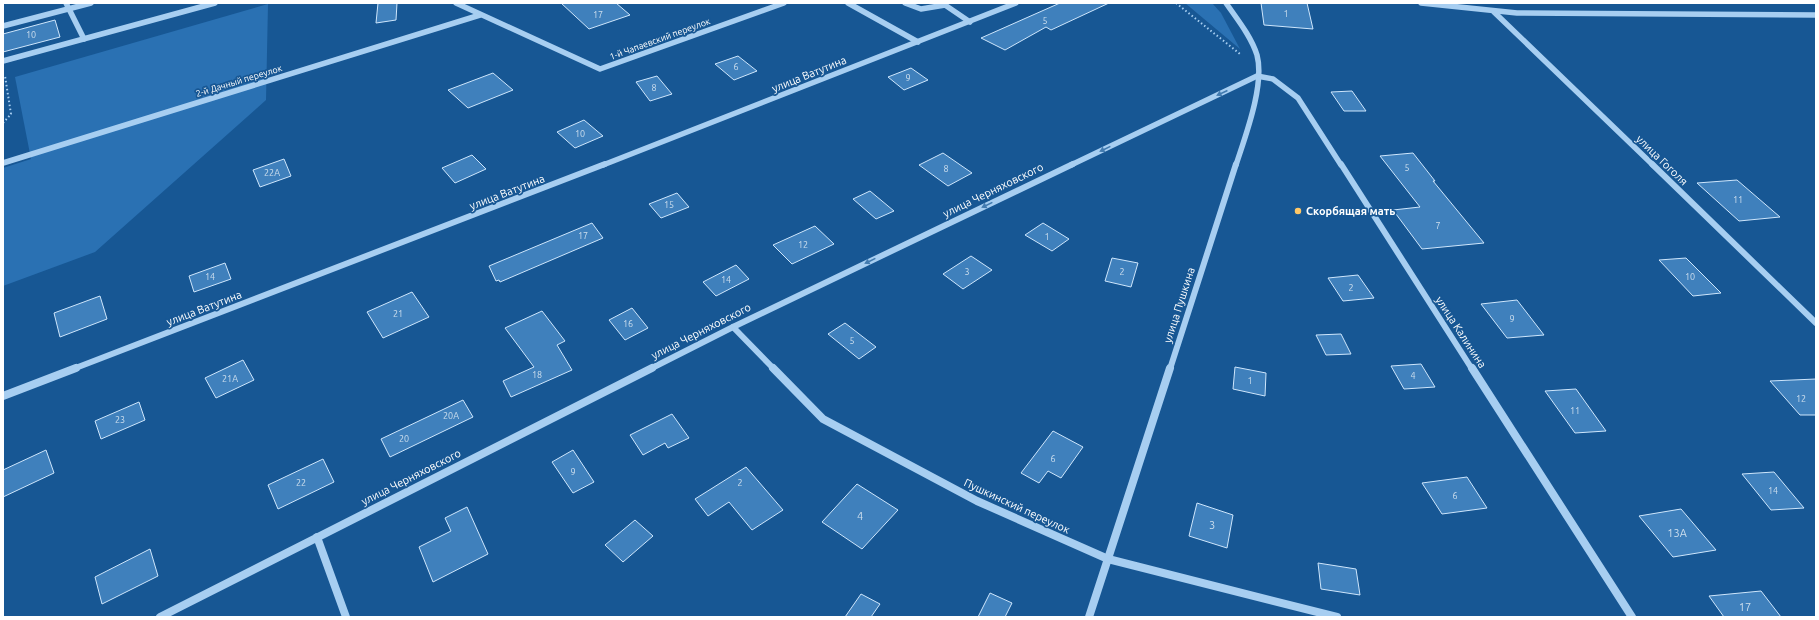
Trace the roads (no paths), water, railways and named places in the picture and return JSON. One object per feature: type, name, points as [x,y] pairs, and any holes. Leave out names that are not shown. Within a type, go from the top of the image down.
[{"type":"street","points":[[66,3],[84,39]]},
{"type":"street","points":[[3,26],[91,3]]},
{"type":"street","points":[[3,61],[215,3]]},
{"type":"street","name":"1-й Чапаевский переулок","points":[[456,3],[600,69],[784,3]]},
{"type":"street","points":[[848,3],[918,42]]},
{"type":"street","points":[[905,3],[921,9],[947,4],[970,22]]},
{"type":"street","name":"улица Ватутина","points":[[3,396],[645,150],[1016,3]]},
{"type":"street","name":"улица Пушкина","points":[[1089,617],[1248,127],[1255,101],[1257,58],[1246,33],[1226,3]]},
{"type":"street","points":[[1421,3],[1494,12],[1816,15]]},
{"type":"street","points":[[1456,3],[1460,8]]},
{"type":"street","name":"улица Гоголя","points":[[1494,12],[1816,323]]},
{"type":"street","name":"2-й Дачный переулок","points":[[3,163],[480,15]]},
{"type":"street","name":"улица Черняховского","points":[[160,617],[733,327],[1257,76]]},
{"type":"street","name":"улица Калинина","points":[[1257,76],[1273,79],[1298,98],[1632,617]]},
{"type":"street","name":"Пушкинский переулок","points":[[733,327],[823,419],[977,501],[1108,559],[1337,617]]},
{"type":"street","points":[[317,537],[346,617]]},
{"type":"place","name":"Скорбящая мать","points":[[1298,211]]}]
